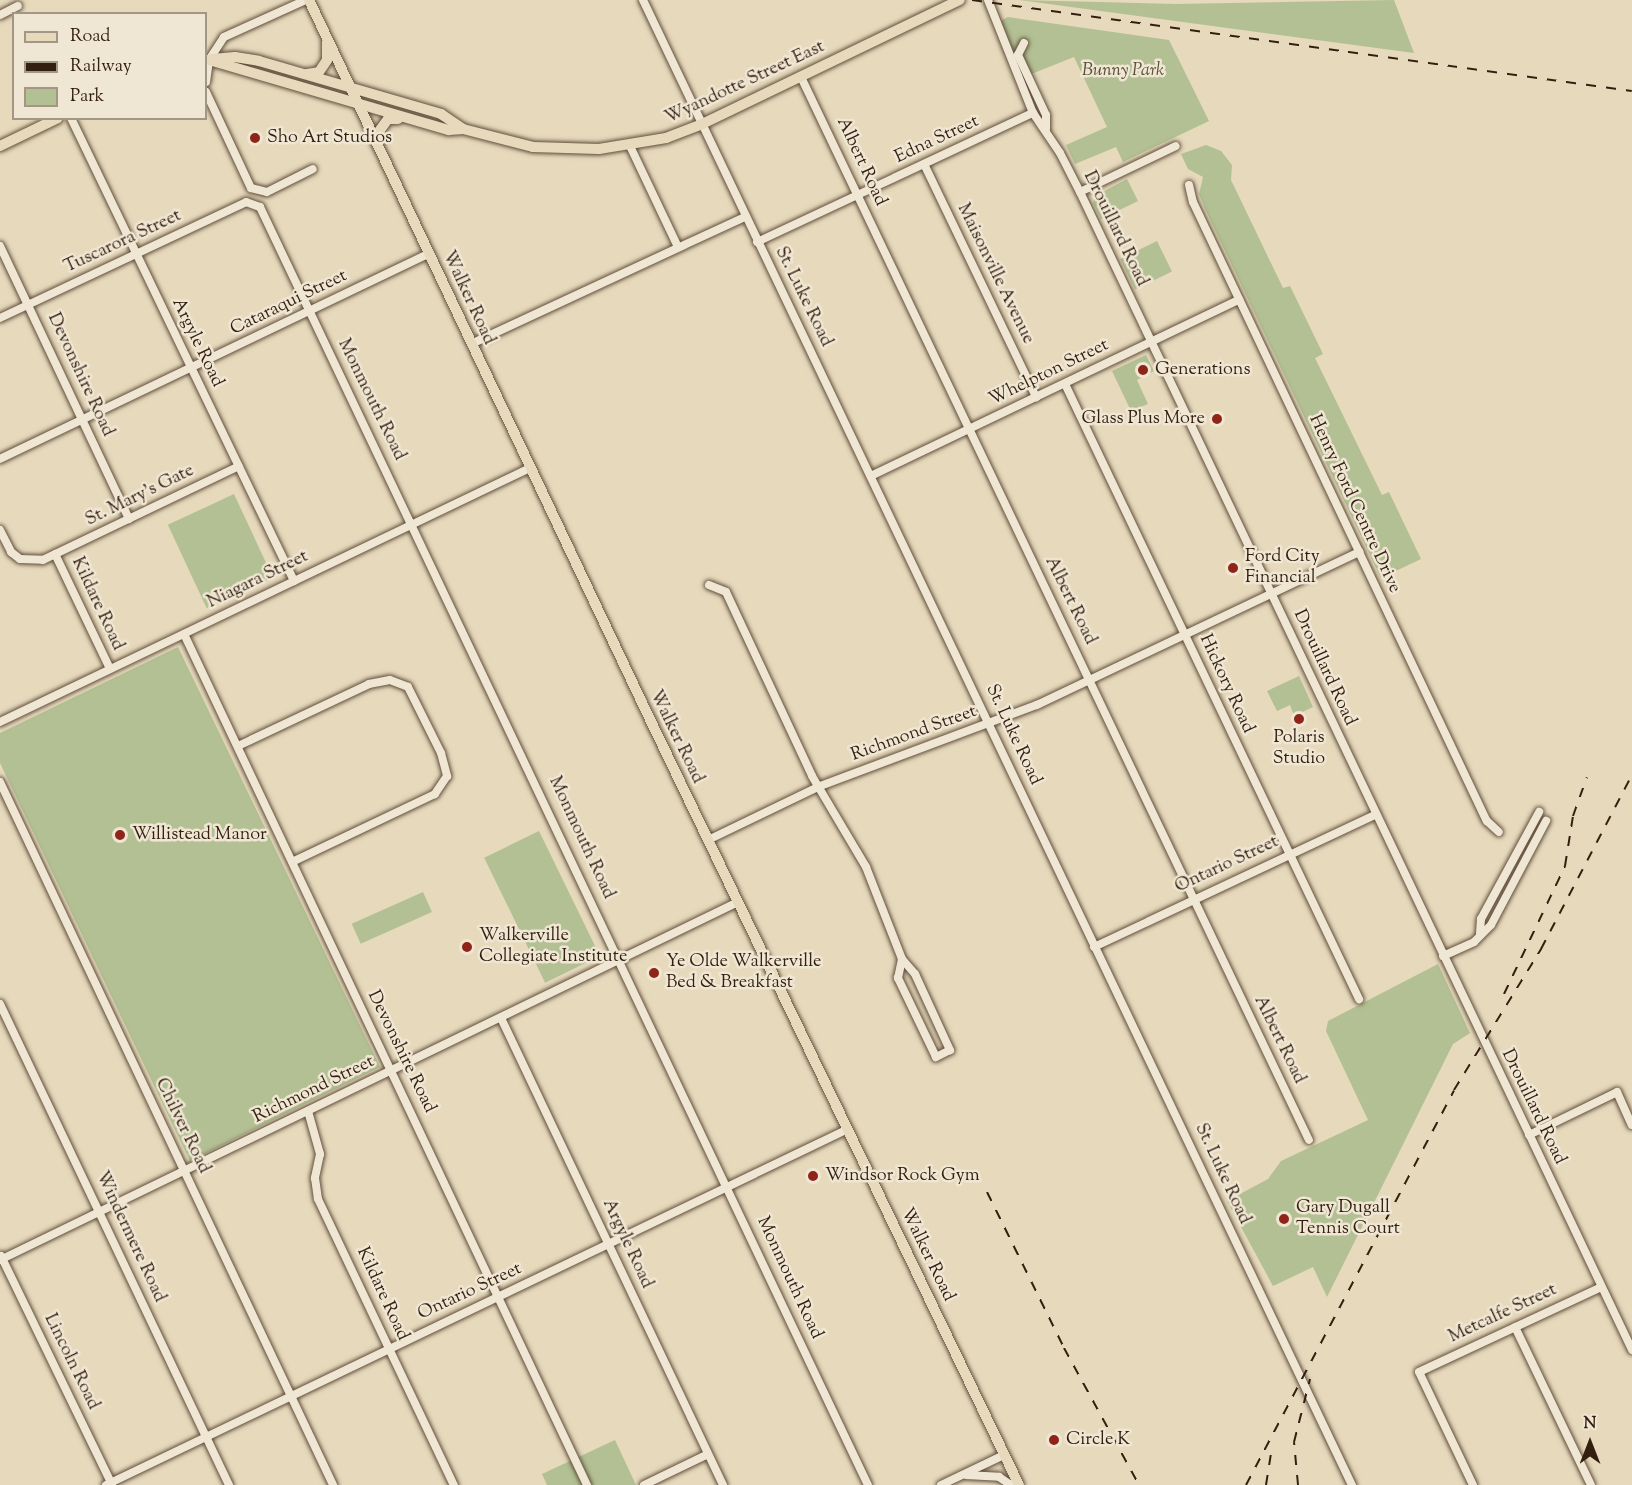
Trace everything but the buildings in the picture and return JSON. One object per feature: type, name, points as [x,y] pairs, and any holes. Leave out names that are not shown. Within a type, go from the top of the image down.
[{"type":"main road","name":"Walker Road","points":[[308,0],[708,840],[1019,1485]]},
{"type":"main road","name":"Wyandotte Street East","points":[[207,60],[449,130],[463,129],[533,147],[575,150],[630,146],[666,138],[702,123],[960,0]]},
{"type":"main road","points":[[304,74],[319,72],[323,65],[327,39]]},
{"type":"main road","name":"Wyandotte Street East","points":[[207,60],[235,57],[304,74],[441,114],[463,129]]},
{"type":"main road","points":[[378,145],[380,130],[388,119],[406,118]]},
{"type":"main road","points":[[0,146],[54,120]]},
{"type":"street","points":[[207,60],[224,37],[308,0]]},
{"type":"street","name":"St. Luke Road","points":[[643,0],[744,217],[873,475],[1094,947],[1352,1485]]},
{"type":"street","name":"Drouillard Road","points":[[988,0],[1033,113],[1046,129],[1080,192],[1632,1350]]},
{"type":"street","points":[[0,15],[18,6]]},
{"type":"street","points":[[1024,43],[1018,55],[1046,115],[1046,129]]},
{"type":"street","name":"Albert Road","points":[[801,77],[1309,1140]]},
{"type":"street","points":[[207,94],[251,188],[267,192],[313,169]]},
{"type":"street","name":"Edna Street","points":[[758,242],[1033,113]]},
{"type":"street","name":"Argyle Road","points":[[72,120],[294,581]]},
{"type":"street","points":[[630,146],[678,247]]},
{"type":"street","points":[[1080,192],[1176,146]]},
{"type":"street","name":"Maisonville Avenue","points":[[924,164],[1036,397]]},
{"type":"street","name":"Henry Ford Centre Drive","points":[[1189,185],[1193,202],[1487,821],[1498,832]]},
{"type":"street","name":"Tuscarora Street","points":[[0,318],[246,202],[261,207]]},
{"type":"street","name":"Monmouth Road","points":[[261,207],[621,959],[868,1485]]},
{"type":"street","points":[[471,344],[744,217]]},
{"type":"street","name":"Devonshire Road","points":[[0,246],[129,519]]},
{"type":"street","name":"Cataraqui Street","points":[[0,459],[429,254]]},
{"type":"street","name":"Whelpton Street","points":[[873,475],[1239,300]]},
{"type":"street","name":"Hickory Road","points":[[1065,384],[1359,999]]},
{"type":"street","name":"St. Mary's Gate","points":[[55,554],[239,466]]},
{"type":"street","name":"Niagara Street","points":[[0,722],[530,468]]},
{"type":"street","name":"Kildare Road","points":[[0,530],[11,552],[20,559],[28,562],[55,554],[110,669]]},
{"type":"street","name":"Richmond Street","points":[[708,840],[820,786],[989,724],[1359,552]]},
{"type":"street","points":[[709,585],[726,592],[812,776],[866,867],[902,958],[915,974],[950,1050],[936,1057],[898,978],[902,958]]},
{"type":"street","name":"Devonshire Road","points":[[184,634],[393,1071],[587,1485]]},
{"type":"street","points":[[238,746],[369,684],[390,680],[408,687],[441,753],[447,776],[435,795],[292,862]]},
{"type":"street","name":"Chilver Road","points":[[0,782],[186,1170],[333,1485]]},
{"type":"street","points":[[1480,933],[1481,919],[1539,812]]},
{"type":"street","name":"Ontario Street","points":[[1094,947],[1375,815]]},
{"type":"street","points":[[1443,956],[1474,942],[1480,933],[1491,925],[1546,821]]},
{"type":"street","name":"Richmond Street","points":[[1,1258],[393,1071],[738,902]]},
{"type":"street","name":"Windermere Road","points":[[0,1004],[229,1485]]},
{"type":"street","name":"Argyle Road","points":[[501,1018],[723,1485]]},
{"type":"street","points":[[1528,1135],[1617,1092],[1632,1125]]},
{"type":"street","name":"Kildare Road","points":[[308,1112],[320,1154],[315,1178],[318,1199],[454,1485]]},
{"type":"street","name":"Ontario Street","points":[[110,1484],[848,1129]]},
{"type":"street","name":"Lincoln Road","points":[[1,1258],[110,1484]]},
{"type":"street","name":"Metcalfe Street","points":[[1473,1485],[1419,1372],[1601,1287]]},
{"type":"street","points":[[1515,1327],[1591,1485]]},
{"type":"street","points":[[644,1485],[708,1454]]},
{"type":"street","points":[[941,1485],[1004,1455]]},
{"type":"street","points":[[960,1476],[999,1476],[1011,1485]]},
{"type":"green space","points":[[1019,0],[1176,4],[1394,0],[1414,53]]},
{"type":"green space","name":"Bunny Park","points":[[1008,17],[1169,40],[1209,121],[1123,162],[1116,147],[1075,164],[1066,145],[1107,127],[1074,57],[1024,77],[1000,21]]},
{"type":"green space","points":[[1206,145],[1221,151],[1232,165],[1231,180],[1283,288],[1290,286],[1323,354],[1315,358],[1382,495],[1389,492],[1421,559],[1381,578],[1205,209],[1199,194],[1203,177],[1188,169],[1181,154]]},
{"type":"green space","points":[[1127,179],[1138,201],[1101,219],[1093,203],[1095,196]]},
{"type":"green space","points":[[1157,241],[1172,272],[1135,290],[1120,259]]},
{"type":"green space","points":[[1146,355],[1154,371],[1137,380],[1148,404],[1131,411],[1112,371]]},
{"type":"green space","points":[[234,494],[273,577],[207,608],[168,525]]},
{"type":"green space","points":[[178,647],[380,1067],[190,1161],[0,763],[0,733]]},
{"type":"green space","points":[[1299,676],[1313,707],[1294,716],[1290,705],[1277,711],[1267,691]]},
{"type":"green space","points":[[539,831],[600,956],[545,983],[484,858]]},
{"type":"green space","points":[[423,892],[432,912],[361,944],[352,924]]},
{"type":"green space","points":[[1438,964],[1470,1033],[1453,1044],[1327,1297],[1313,1267],[1273,1286],[1227,1201],[1268,1179],[1281,1161],[1368,1120],[1326,1031],[1328,1021]]},
{"type":"green space","points":[[615,1440],[636,1485],[547,1485],[542,1474]]},
{"type":"railway","points":[[972,0],[1632,91]]},
{"type":"railway","points":[[1246,1485],[1454,1090],[1541,949],[1632,775]]},
{"type":"railway","points":[[1504,994],[1565,866],[1573,816],[1587,777]]},
{"type":"railway","points":[[987,1192],[1064,1348],[1139,1485]]},
{"type":"railway","points":[[1298,1485],[1294,1442],[1310,1379]]},
{"type":"railway","points":[[1266,1485],[1272,1447]]},
{"type":"place","name":"Sho Art Studios","points":[[255,138]]},
{"type":"place","name":"Generations","points":[[1143,370]]},
{"type":"place","name":"Glass Plus More","points":[[1217,419]]},
{"type":"place","name":"Ford City Financial","points":[[1233,568]]},
{"type":"place","name":"Polaris Studio","points":[[1299,719]]},
{"type":"place","name":"Willistead Manor","points":[[120,835]]},
{"type":"place","name":"Walkerville Collegiate Institute","points":[[467,947]]},
{"type":"place","name":"Ye Olde Walkerville Bed & Breakfast","points":[[654,973]]},
{"type":"place","name":"Windsor Rock Gym","points":[[813,1176]]},
{"type":"place","name":"Gary Dugall Tennis Court","points":[[1284,1219]]},
{"type":"place","name":"Circle K","points":[[1054,1440]]}]
